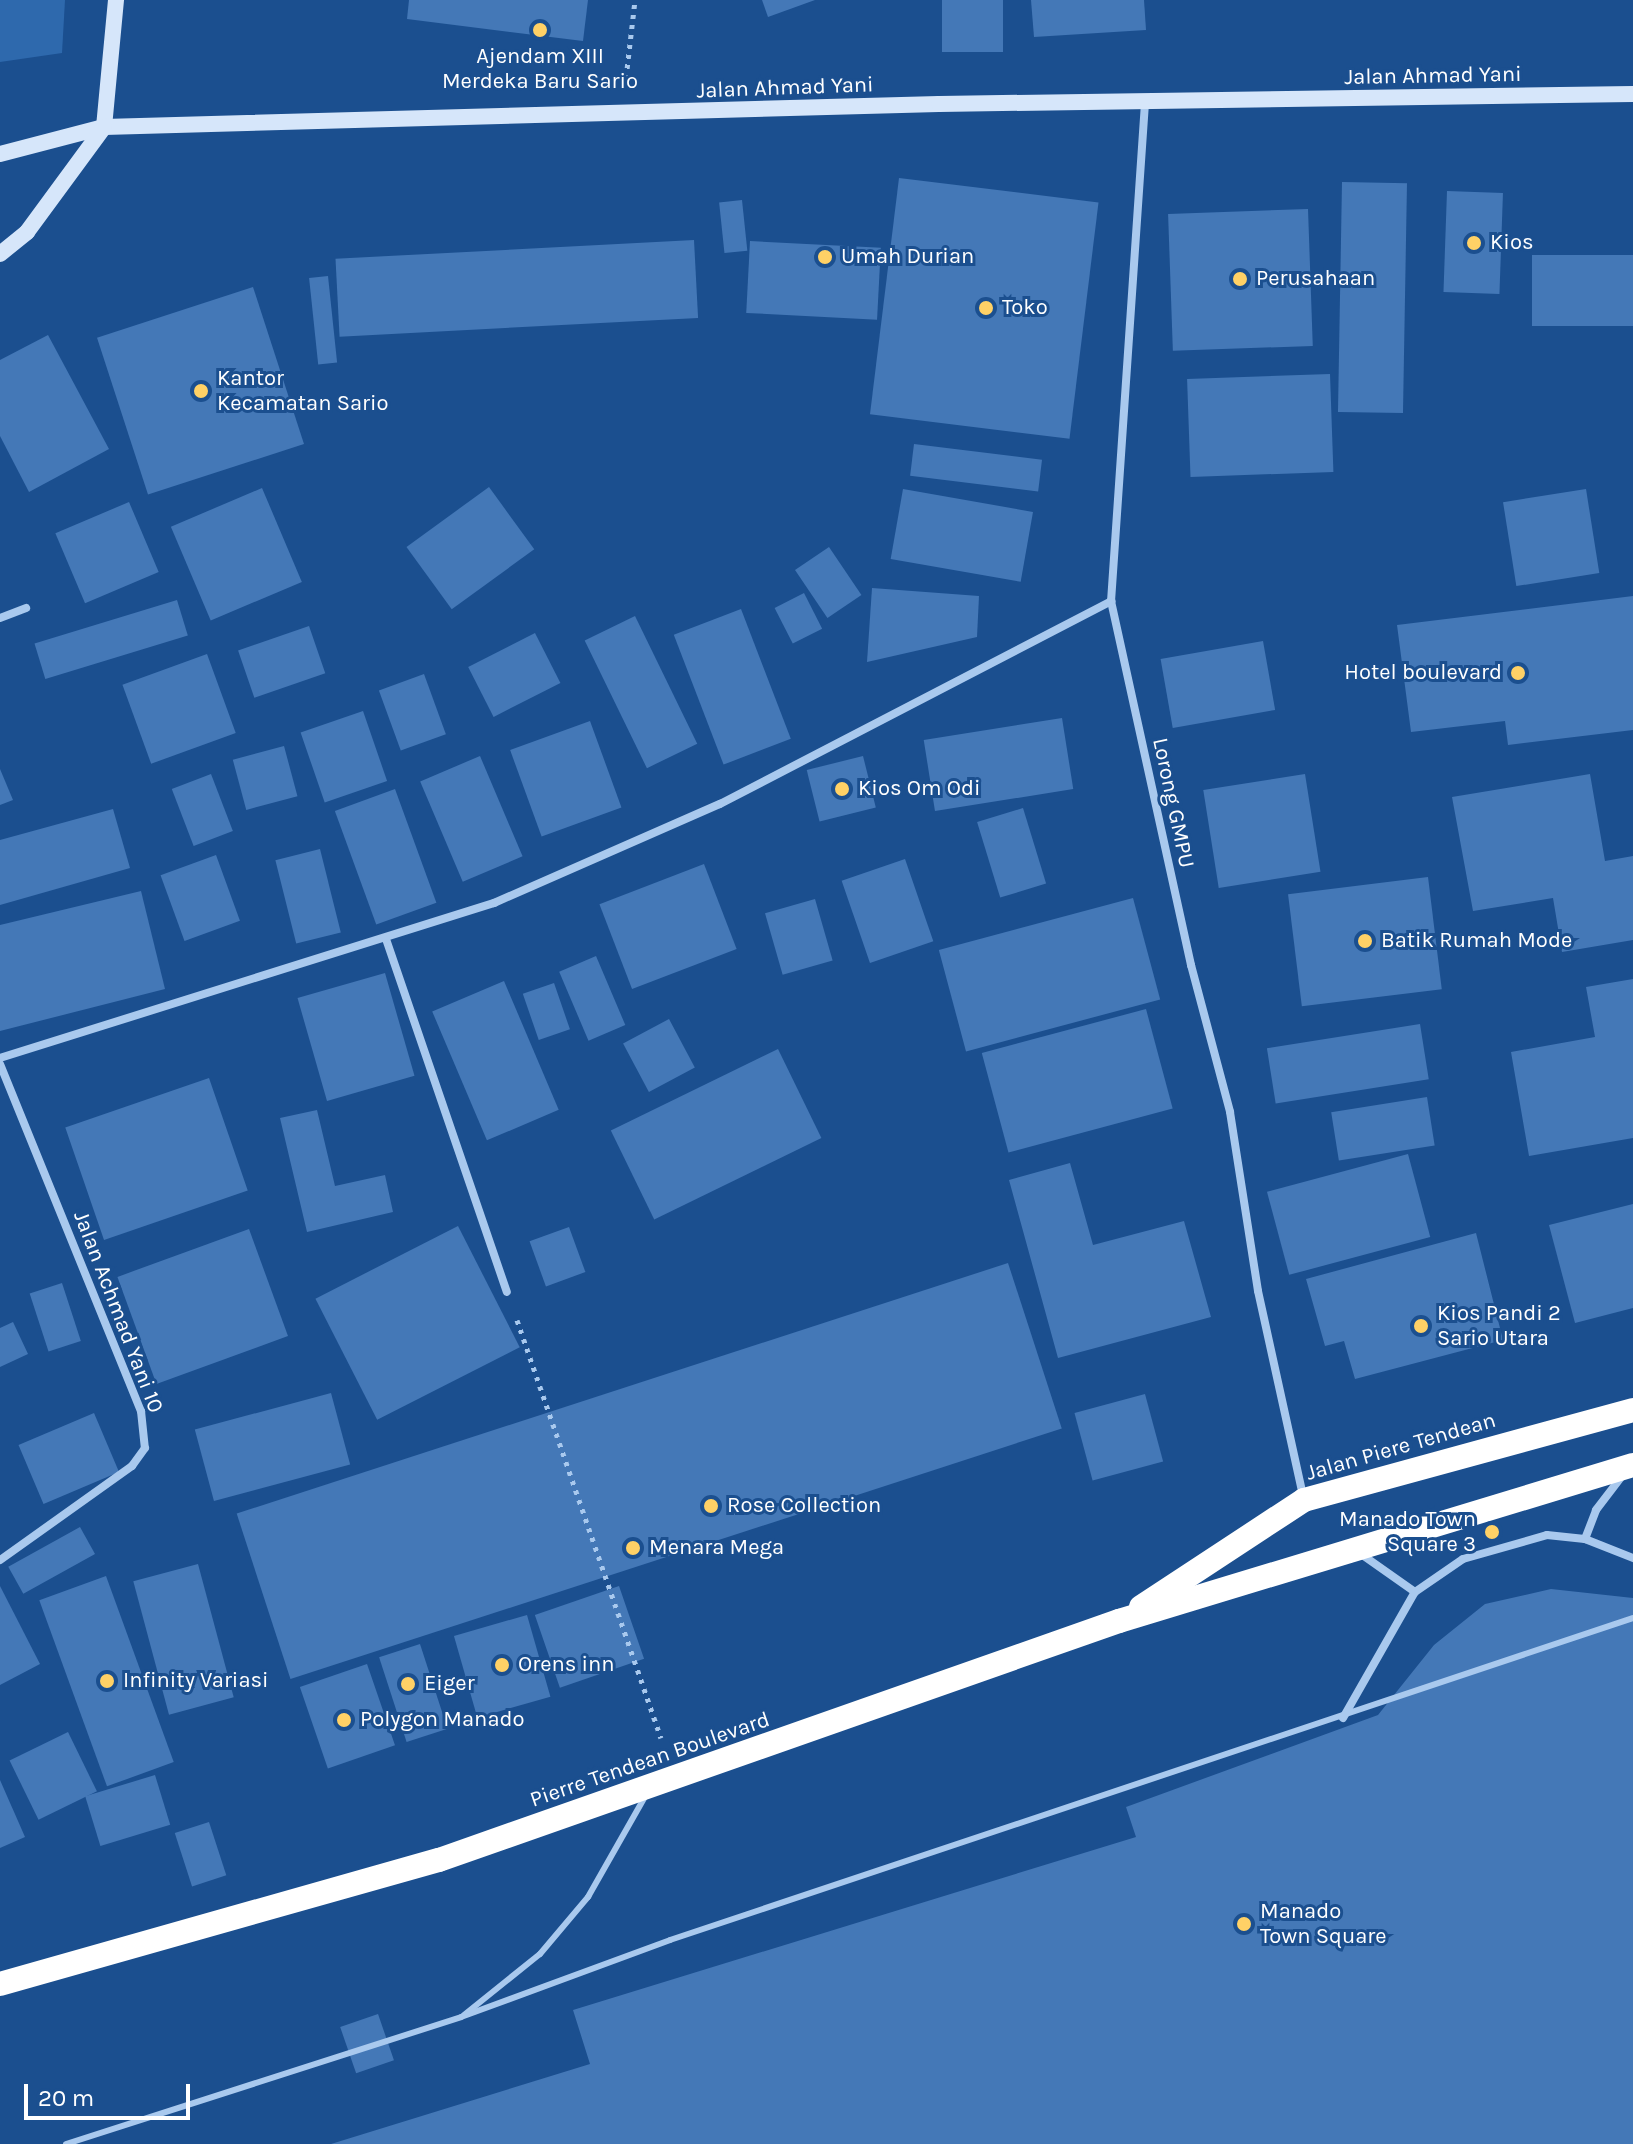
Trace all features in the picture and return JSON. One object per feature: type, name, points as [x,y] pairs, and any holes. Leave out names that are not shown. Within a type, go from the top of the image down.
[{"type":"highway","name":"Jalan Piere Tendean","points":[[1119,1621],[1304,1500],[1633,1410]]},
{"type":"highway","points":[[1354,1549],[1632,1465]]},
{"type":"highway","name":"Pierre Tendean Boulevard","points":[[0,1984],[439,1860],[676,1780],[1119,1621],[1310,1565],[1354,1549]]},
{"type":"main road","points":[[0,254],[27,232],[104,127],[116,0]]},
{"type":"main road","name":"Jalan Ahmad Yani","points":[[0,154],[104,127],[939,104],[1633,94]]},
{"type":"street","name":"Lorong GMPU","points":[[1145,103],[1111,601],[1191,965],[1230,1112],[1258,1291],[1304,1500]]},
{"type":"street","points":[[0,1061],[494,903],[720,804],[1111,601]]},
{"type":"street","points":[[0,618],[26,608]]},
{"type":"street","points":[[386,939],[507,1292]]},
{"type":"street","name":"Jalan Achmad Yani 10","points":[[0,1061],[141,1411],[145,1448],[132,1466],[0,1560]]},
{"type":"street","points":[[1585,1539],[1596,1510],[1632,1465]]},
{"type":"street","points":[[1343,1718],[1415,1592],[1463,1559],[1512,1542],[1547,1535],[1585,1539],[1633,1558]]},
{"type":"street","points":[[1354,1549],[1415,1592]]},
{"type":"lane","points":[[66,2144],[461,2017],[670,1940],[1343,1718],[1633,1618]]},
{"type":"lane","points":[[461,2017],[540,1954],[588,1897],[650,1788]]},
{"type":"path","points":[[623,115],[635,0]]},
{"type":"path","points":[[507,1292],[676,1780]]},
{"type":"shaded area","points":[[0,0],[65,0],[62,53],[0,62]]},
{"type":"building","name":"Ajendam XIII Merdeka Baru Sario","points":[[409,0],[588,0],[583,41],[407,19]]},
{"type":"building","points":[[762,0],[815,0],[768,17]]},
{"type":"building","points":[[942,0],[1003,0],[1003,52],[942,52]]},
{"type":"building","points":[[1031,0],[1144,0],[1146,30],[1034,37]]},
{"type":"building","name":"Toko","points":[[899,178],[1099,202],[1069,439],[870,414]]},
{"type":"building","points":[[1342,182],[1407,183],[1403,413],[1338,412]]},
{"type":"building","name":"Kios","points":[[1447,191],[1503,193],[1499,294],[1443,292]]},
{"type":"building","points":[[742,200],[747,251],[724,253],[719,202]]},
{"type":"building","name":"Perusahaan","points":[[1308,209],[1313,346],[1173,351],[1168,214]]},
{"type":"building","points":[[694,240],[698,318],[340,337],[335,259]]},
{"type":"building","points":[[750,241],[881,248],[877,320],[746,313]]},
{"type":"building","points":[[1532,255],[1633,255],[1633,326],[1532,326]]},
{"type":"building","points":[[328,276],[337,363],[318,365],[309,278]]},
{"type":"building","name":"Kantor Kecamatan Sario","points":[[253,287],[304,444],[148,495],[97,338]]},
{"type":"building","points":[[48,335],[109,449],[29,492],[0,436],[0,360]]},
{"type":"building","points":[[1330,374],[1333,472],[1191,477],[1187,379]]},
{"type":"building","points":[[914,444],[1042,460],[1038,491],[910,476]]},
{"type":"building","points":[[489,487],[534,549],[452,609],[406,547]]},
{"type":"building","points":[[262,488],[302,582],[211,621],[171,527]]},
{"type":"building","points":[[903,489],[1033,512],[1021,582],[891,559]]},
{"type":"building","points":[[1586,489],[1599,573],[1516,586],[1503,502]]},
{"type":"building","points":[[129,502],[159,572],[85,603],[55,533]]},
{"type":"building","points":[[829,547],[861,595],[827,618],[795,570]]},
{"type":"building","points":[[872,588],[979,596],[977,637],[867,662]]},
{"type":"building","points":[[804,593],[822,629],[793,644],[775,608]]},
{"type":"building","name":"Hotel boulevard","points":[[1633,596],[1633,730],[1508,745],[1505,721],[1411,732],[1397,625]]},
{"type":"building","points":[[177,600],[188,635],[45,679],[35,644]]},
{"type":"building","points":[[741,609],[791,739],[724,765],[674,635]]},
{"type":"building","points":[[635,616],[697,744],[647,768],[585,641]]},
{"type":"building","points":[[309,626],[325,673],[254,698],[238,650]]},
{"type":"building","points":[[535,633],[560,683],[494,717],[468,667]]},
{"type":"building","points":[[1263,641],[1275,710],[1173,728],[1161,659]]},
{"type":"building","points":[[207,654],[236,733],[151,764],[122,685]]},
{"type":"building","points":[[424,674],[446,734],[401,751],[379,690]]},
{"type":"building","points":[[363,711],[387,781],[325,802],[301,732]]},
{"type":"building","points":[[1062,718],[1073,789],[935,811],[924,740]]},
{"type":"building","points":[[590,721],[621,807],[542,837],[510,750]]},
{"type":"building","points":[[284,746],[297,796],[246,810],[233,760]]},
{"type":"building","points":[[480,756],[523,856],[463,882],[420,781]]},
{"type":"building","name":"Kios Om Odi","points":[[863,756],[876,807],[820,821],[807,770]]},
{"type":"building","points":[[0,769],[13,800],[0,805]]},
{"type":"building","points":[[211,774],[233,831],[194,846],[172,789]]},
{"type":"building","points":[[1305,774],[1320,872],[1219,888],[1203,790]]},
{"type":"building","points":[[1590,774],[1605,861],[1633,856],[1633,940],[1562,952],[1553,898],[1473,911],[1452,797]]},
{"type":"building","points":[[395,789],[436,903],[376,925],[335,811]]},
{"type":"building","points":[[1023,808],[1046,884],[1000,898],[977,822]]},
{"type":"building","points":[[113,809],[130,868],[0,905],[0,840]]},
{"type":"building","points":[[320,849],[341,932],[296,944],[275,860]]},
{"type":"building","points":[[216,855],[240,921],[184,941],[161,875]]},
{"type":"building","points":[[905,859],[933,941],[870,963],[842,881]]},
{"type":"building","points":[[704,864],[737,949],[632,989],[599,904]]},
{"type":"building","name":"Batik Rumah Mode","points":[[1428,877],[1442,989],[1302,1006],[1288,894]]},
{"type":"building","points":[[141,891],[165,989],[0,1031],[0,925]]},
{"type":"building","points":[[1133,898],[1160,999],[966,1051],[939,950]]},
{"type":"building","points":[[815,899],[833,961],[783,975],[765,913]]},
{"type":"building","points":[[596,956],[625,1025],[588,1041],[559,972]]},
{"type":"building","points":[[385,973],[414,1076],[327,1101],[298,998]]},
{"type":"building","points":[[1633,979],[1633,1138],[1529,1156],[1511,1052],[1595,1037],[1586,987]]},
{"type":"building","points":[[504,981],[559,1110],[487,1140],[432,1011]]},
{"type":"building","points":[[554,983],[570,1029],[539,1040],[523,994]]},
{"type":"building","points":[[1146,1009],[1173,1108],[1008,1152],[982,1053]]},
{"type":"building","points":[[669,1019],[695,1068],[649,1092],[623,1043]]},
{"type":"building","points":[[1420,1024],[1429,1079],[1276,1104],[1267,1048]]},
{"type":"building","points":[[778,1049],[821,1138],[654,1220],[611,1131]]},
{"type":"building","points":[[209,1078],[248,1191],[104,1240],[65,1127]]},
{"type":"building","points":[[1427,1097],[1435,1145],[1339,1161],[1331,1112]]},
{"type":"building","points":[[317,1110],[335,1186],[385,1175],[393,1212],[307,1232],[280,1118]]},
{"type":"building","points":[[1408,1154],[1430,1237],[1289,1275],[1267,1192]]},
{"type":"building","points":[[1070,1163],[1093,1245],[1184,1221],[1211,1317],[1058,1358],[1009,1180]]},
{"type":"building","points":[[1633,1204],[1633,1308],[1575,1323],[1549,1225]]},
{"type":"building","points":[[458,1226],[520,1347],[377,1420],[315,1299]]},
{"type":"building","points":[[569,1227],[585,1272],[546,1286],[530,1241]]},
{"type":"building","points":[[249,1229],[288,1336],[156,1384],[117,1277]]},
{"type":"building","points":[[1476,1233],[1503,1340],[1355,1379],[1344,1341],[1325,1346],[1306,1279]]},
{"type":"building","points":[[1008,1263],[1062,1428],[290,1679],[237,1514]]},
{"type":"building","points":[[62,1283],[81,1341],[49,1352],[30,1294]]},
{"type":"building","points":[[13,1322],[28,1354],[0,1367],[0,1328]]},
{"type":"building","points":[[331,1393],[350,1464],[214,1501],[195,1429]]},
{"type":"building","points":[[1145,1394],[1163,1462],[1093,1481],[1074,1413]]},
{"type":"building","points":[[94,1413],[119,1472],[44,1504],[19,1445]]},
{"type":"building","points":[[80,1527],[95,1554],[23,1594],[8,1567]]},
{"type":"building","points":[[198,1564],[234,1697],[169,1715],[133,1581]]},
{"type":"building","name":"Infinity Variasi","points":[[106,1576],[174,1762],[107,1786],[39,1600]]},
{"type":"building","points":[[0,1586],[40,1664],[0,1685]]},
{"type":"building","points":[[619,1586],[644,1659],[560,1688],[535,1615]]},
{"type":"building","name":"Manado Town Square","points":[[1551,1589],[1633,1598],[1633,2144],[331,2144],[590,2064],[573,2010],[1136,1837],[1126,1807],[1378,1715],[1434,1645],[1485,1604]]},
{"type":"building","points":[[527,1615],[550,1697],[477,1718],[454,1636]]},
{"type":"building","points":[[420,1644],[448,1729],[407,1742],[379,1657]]},
{"type":"building","points":[[367,1664],[395,1745],[328,1768],[300,1687]]},
{"type":"building","points":[[68,1732],[97,1791],[39,1820],[10,1760]]},
{"type":"building","points":[[155,1775],[170,1825],[100,1846],[85,1796]]},
{"type":"building","points":[[0,1780],[25,1837],[0,1848]]},
{"type":"building","points":[[209,1822],[226,1875],[192,1886],[175,1833]]},
{"type":"building","points":[[378,2014],[394,2060],[356,2073],[340,2027]]},
{"type":"place","name":"Ajendam XIII Merdeka Baru Sario","points":[[540,30]]},
{"type":"place","name":"Kios","points":[[1474,243]]},
{"type":"place","name":"Umah Durian","points":[[825,257]]},
{"type":"place","name":"Perusahaan","points":[[1240,279]]},
{"type":"place","name":"Toko","points":[[986,308]]},
{"type":"place","name":"Kantor Kecamatan Sario","points":[[201,391]]},
{"type":"place","name":"Hotel boulevard","points":[[1518,673]]},
{"type":"place","name":"Kios Om Odi","points":[[842,789]]},
{"type":"place","name":"Batik Rumah Mode","points":[[1365,941]]},
{"type":"place","name":"Kios Pandi 2 Sario Utara","points":[[1421,1326]]},
{"type":"place","name":"Rose Collection","points":[[711,1506]]},
{"type":"place","name":"Manado Town Square 3","points":[[1492,1532]]},
{"type":"place","name":"Menara Mega","points":[[633,1548]]},
{"type":"place","name":"Orens inn","points":[[502,1665]]},
{"type":"place","name":"Infinity Variasi","points":[[107,1681]]},
{"type":"place","name":"Eiger","points":[[408,1684]]},
{"type":"place","name":"Polygon Manado","points":[[344,1720]]},
{"type":"place","name":"Manado Town Square","points":[[1244,1924]]}]
